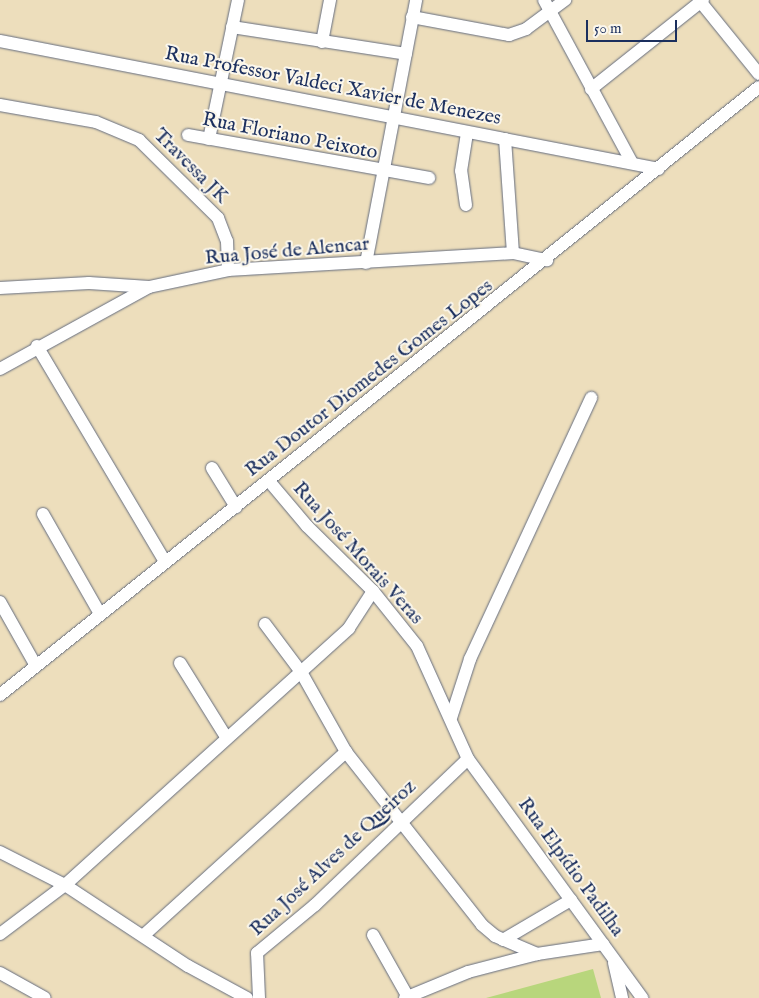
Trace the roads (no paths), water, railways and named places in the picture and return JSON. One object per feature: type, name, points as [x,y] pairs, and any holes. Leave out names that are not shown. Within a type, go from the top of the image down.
[{"type":"street","points":[[209,139],[238,0]]},
{"type":"street","points":[[322,42],[330,0]]},
{"type":"street","points":[[366,263],[386,173],[416,0]]},
{"type":"street","points":[[544,0],[632,163]]},
{"type":"street","points":[[412,17],[501,35],[526,29],[565,0]]},
{"type":"street","points":[[592,89],[701,1],[759,74]]},
{"type":"street","points":[[232,27],[406,54]]},
{"type":"street","name":"Rua Professor Valdeci Xavier de Menezes","points":[[0,41],[396,115],[467,132],[659,169]]},
{"type":"street","name":"Rua Doutor Diomedes Gomes Lopes","points":[[0,695],[547,260],[759,87]]},
{"type":"street","name":"Travessa JK","points":[[0,105],[96,122],[139,140],[218,218],[227,241],[228,270]]},
{"type":"street","points":[[466,205],[461,171],[467,132]]},
{"type":"street","name":"Rua Floriano Peixoto","points":[[188,135],[386,173],[429,178]]},
{"type":"street","points":[[505,139],[514,253]]},
{"type":"street","name":"Rua José de Alencar","points":[[0,288],[89,282],[149,287],[228,270],[514,253],[547,260]]},
{"type":"street","points":[[0,369],[37,346],[149,287]]},
{"type":"street","points":[[37,346],[165,562]]},
{"type":"street","points":[[451,718],[470,658],[591,398]]},
{"type":"street","points":[[212,468],[236,507]]},
{"type":"street","name":"Rua José Morais Veras","points":[[268,481],[306,526],[373,591],[417,646],[468,759]]},
{"type":"street","points":[[42,514],[100,614]]},
{"type":"street","points":[[0,934],[66,885],[226,736],[301,672],[358,619],[373,591]]},
{"type":"street","points":[[0,602],[36,666]]},
{"type":"street","points":[[265,624],[301,672],[346,752],[482,925],[503,940],[537,954]]},
{"type":"street","points":[[180,664],[226,736]]},
{"type":"street","points":[[144,935],[346,752]]},
{"type":"street","name":"Rua José Alves de Queiroz","points":[[259,998],[257,953],[315,905],[399,821],[468,759]]},
{"type":"street","name":"Rua Elpídio Padilha","points":[[468,759],[642,998]]},
{"type":"street","points":[[0,852],[66,885],[247,998]]},
{"type":"street","points":[[503,940],[571,900]]},
{"type":"street","points":[[373,935],[406,997],[468,972],[537,954],[604,944]]},
{"type":"street","points":[[613,958],[622,998]]},
{"type":"street","points":[[0,973],[45,998]]}]
